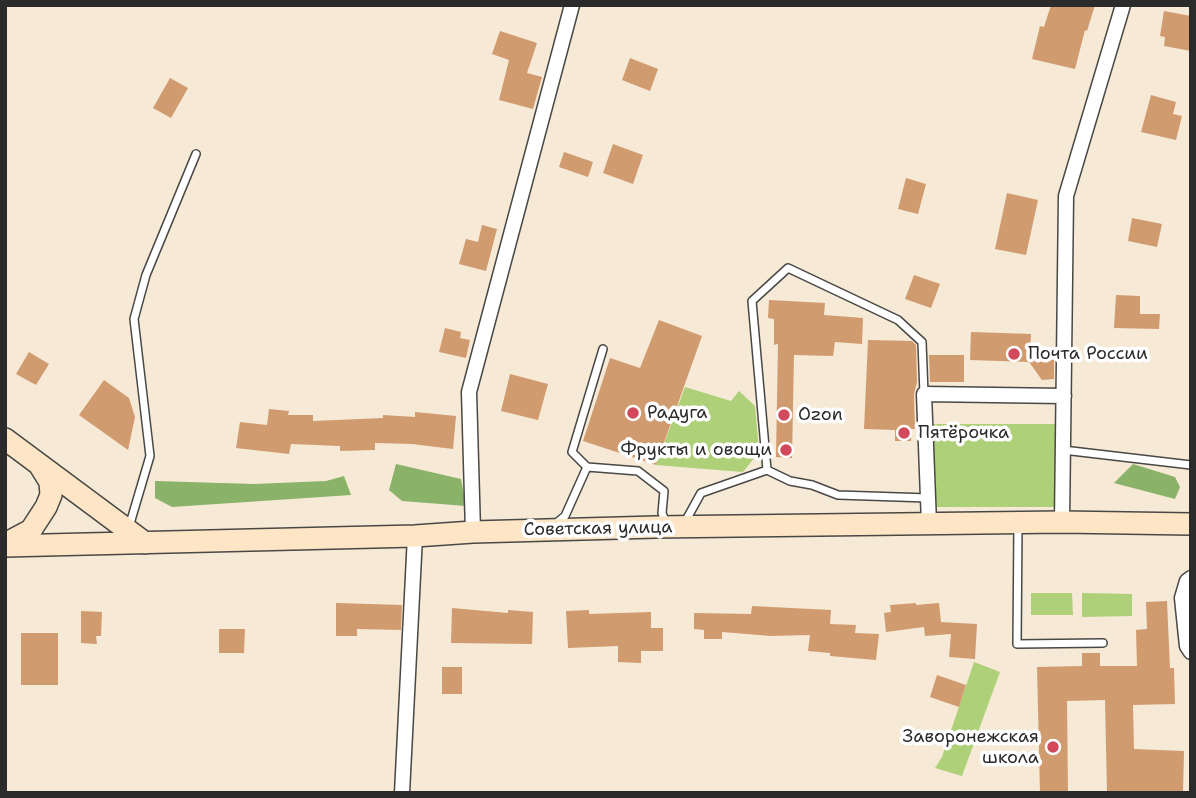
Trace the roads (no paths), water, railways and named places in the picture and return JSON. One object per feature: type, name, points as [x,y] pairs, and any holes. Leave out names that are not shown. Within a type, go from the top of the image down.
[{"type":"street","points":[[473,532],[469,392],[572,5]]},
{"type":"street","points":[[1062,522],[1066,196],[1123,5]]},
{"type":"street","points":[[929,524],[925,394],[1064,396]]},
{"type":"street","points":[[5,439],[136,537]]},
{"type":"street","points":[[5,545],[31,530],[46,507],[51,495],[50,482],[39,465]]},
{"type":"street","name":"Советская улица","points":[[5,545],[136,537],[415,536],[675,527],[1018,522],[1191,524]]},
{"type":"street","points":[[402,793],[415,536]]},
{"type":"street","points":[[1191,578],[1187,581],[1182,598],[1187,646],[1191,652]]},
{"type":"lane","points":[[136,537],[150,456],[134,319],[146,275],[196,154]]},
{"type":"lane","points":[[767,470],[752,301],[788,268],[898,320],[922,342],[925,394]]},
{"type":"lane","points":[[603,349],[572,452],[587,467],[639,471],[664,491],[662,513],[675,527],[701,494],[767,470],[790,481],[812,485],[838,495],[928,498]]},
{"type":"lane","points":[[1062,450],[1191,465]]},
{"type":"lane","points":[[548,530],[565,516],[587,467]]},
{"type":"lane","points":[[1018,522],[1017,644],[1103,643]]},
{"type":"place","name":"Почта России","points":[[1014,354]]},
{"type":"place","name":"Радуга","points":[[633,413]]},
{"type":"place","name":"Ozon","points":[[784,415]]},
{"type":"place","name":"Пятёрочка","points":[[904,433]]},
{"type":"place","name":"Фрукты и овощи","points":[[786,450]]},
{"type":"place","name":"Заворонежская школа","points":[[1053,747]]}]
